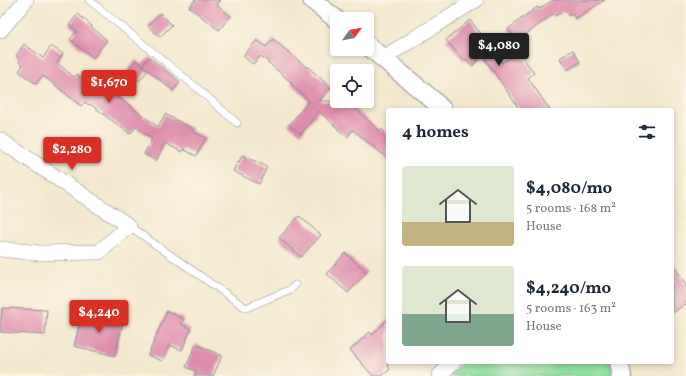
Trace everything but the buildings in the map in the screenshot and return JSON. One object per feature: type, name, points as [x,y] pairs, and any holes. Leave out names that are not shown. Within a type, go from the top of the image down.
[{"type":"street","points":[[0,31],[26,0]]},
{"type":"street","points":[[312,0],[330,14]]},
{"type":"street","points":[[383,58],[476,0]]},
{"type":"street","points":[[374,51],[434,101],[440,108]]},
{"type":"street","points":[[0,140],[129,226],[98,252],[40,254],[0,249]]},
{"type":"street","points":[[439,376],[451,364]]},
{"type":"street","points":[[619,364],[622,376]]},
{"type":"lane","points":[[89,0],[237,123]]},
{"type":"lane","points":[[129,226],[246,308],[295,286]]},
{"type":"green space","points":[[461,364],[610,364],[612,376],[450,376]]}]
